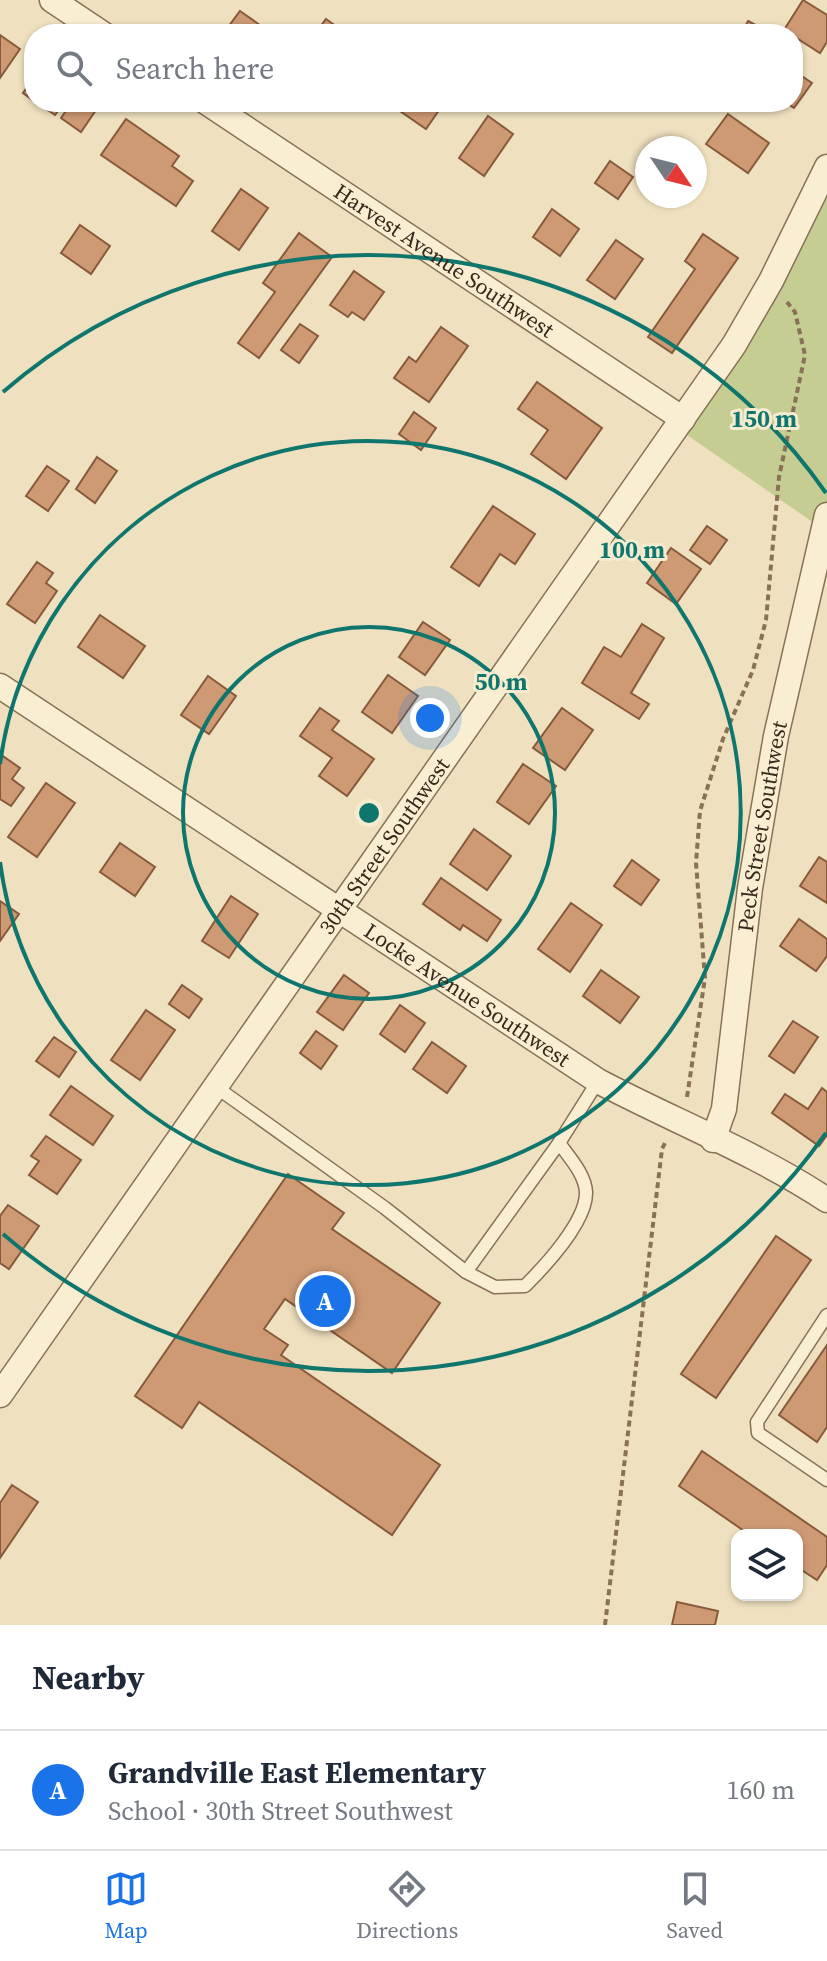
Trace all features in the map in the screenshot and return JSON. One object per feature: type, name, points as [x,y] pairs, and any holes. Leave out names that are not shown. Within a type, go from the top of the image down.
[{"type":"street","points":[[52,0],[88,24]]},
{"type":"street","name":"Harvest Avenue Southwest","points":[[221,112],[683,419]]},
{"type":"street","name":"30th Street Southwest","points":[[0,1395],[734,345],[771,281],[827,167]]},
{"type":"street","name":"Peck Street Southwest","points":[[713,1140],[724,1109],[750,888],[776,736],[827,515]]},
{"type":"street","name":"Locke Avenue Southwest","points":[[0,686],[598,1081],[677,1123],[792,1177],[827,1200]]},
{"type":"lane","points":[[466,1272],[559,1143],[598,1081]]},
{"type":"lane","points":[[216,1087],[354,1186],[466,1272],[495,1287],[525,1286],[549,1263],[570,1234],[586,1194],[581,1174],[559,1143]]},
{"type":"lane","points":[[826,1477],[758,1433],[757,1422],[827,1315]]},
{"type":"path","points":[[605,1625],[662,1149],[686,1103],[705,978],[696,863],[700,811],[723,739],[753,670],[766,620],[779,477],[805,355],[795,312],[771,281]]},
{"type":"green space","points":[[827,166],[827,520],[824,530],[677,428]]},
{"type":"building","points":[[803,0],[827,15],[827,42],[820,53],[803,42],[803,24],[788,24]]},
{"type":"building","points":[[240,11],[258,24],[230,24]]},
{"type":"building","points":[[0,35],[20,49],[0,78]]},
{"type":"building","points":[[803,77],[812,83],[803,96]]},
{"type":"building","points":[[65,112],[95,112],[81,132],[61,118]]},
{"type":"building","points":[[401,112],[438,112],[426,129]]},
{"type":"building","points":[[728,114],[769,143],[748,173],[707,143]]},
{"type":"building","points":[[488,116],[513,134],[484,176],[459,158]]},
{"type":"building","points":[[126,119],[179,156],[172,166],[193,181],[176,206],[101,155]]},
{"type":"building","points":[[610,161],[633,177],[618,199],[595,183]]},
{"type":"building","points":[[241,189],[268,208],[239,250],[212,231]]},
{"type":"building","points":[[552,209],[579,229],[560,256],[533,237]]},
{"type":"building","points":[[80,225],[110,246],[91,274],[61,253]]},
{"type":"building","points":[[299,233],[332,257],[259,358],[238,343],[275,292],[263,283]]},
{"type":"building","points":[[703,234],[738,258],[672,353],[648,337],[695,269],[685,261]]},
{"type":"building","points":[[616,240],[643,259],[615,299],[587,280]]},
{"type":"building","points":[[354,271],[384,292],[364,320],[352,312],[348,317],[330,305]]},
{"type":"building","points":[[300,324],[318,336],[299,363],[281,350]]},
{"type":"building","points":[[441,327],[468,346],[429,402],[394,378],[409,357],[416,362]]},
{"type":"building","points":[[537,382],[602,428],[566,479],[531,454],[548,430],[518,409]]},
{"type":"building","points":[[414,412],[436,428],[421,450],[399,434]]},
{"type":"building","points":[[97,457],[117,471],[95,503],[76,489]]},
{"type":"building","points":[[47,466],[69,481],[48,511],[26,496]]},
{"type":"building","points":[[493,506],[535,534],[515,564],[500,554],[479,586],[451,567]]},
{"type":"building","points":[[707,526],[727,540],[710,564],[690,550]]},
{"type":"building","points":[[671,548],[701,569],[676,604],[647,583]]},
{"type":"building","points":[[37,562],[53,573],[46,583],[57,591],[35,623],[7,604]]},
{"type":"building","points":[[100,615],[145,646],[123,678],[78,647]]},
{"type":"building","points":[[423,622],[450,640],[425,675],[399,657]]},
{"type":"building","points":[[642,624],[664,638],[631,693],[649,704],[639,719],[582,683],[604,647],[621,657]]},
{"type":"building","points":[[388,675],[418,696],[392,733],[362,712]]},
{"type":"building","points":[[208,676],[236,696],[209,734],[181,715]]},
{"type":"building","points":[[320,708],[339,721],[332,730],[374,759],[347,796],[319,776],[332,758],[300,736]]},
{"type":"building","points":[[562,708],[593,730],[565,770],[533,748]]},
{"type":"building","points":[[0,754],[20,768],[12,779],[24,788],[11,806],[0,799]]},
{"type":"building","points":[[523,764],[556,786],[529,824],[497,802]]},
{"type":"building","points":[[46,783],[75,803],[37,857],[8,837]]},
{"type":"building","points":[[474,829],[511,856],[487,890],[450,864]]},
{"type":"building","points":[[120,843],[155,867],[135,896],[100,872]]},
{"type":"building","points":[[819,857],[827,862],[827,903],[800,886]]},
{"type":"building","points":[[632,860],[659,880],[641,905],[614,886]]},
{"type":"building","points":[[441,878],[501,920],[487,941],[463,925],[460,930],[423,904]]},
{"type":"building","points":[[231,896],[258,914],[229,958],[202,941]]},
{"type":"building","points":[[0,901],[19,914],[0,941]]},
{"type":"building","points":[[571,903],[602,925],[570,972],[538,949]]},
{"type":"building","points":[[799,919],[827,939],[827,956],[816,971],[780,946]]},
{"type":"building","points":[[601,970],[639,997],[620,1023],[583,996]]},
{"type":"building","points":[[344,975],[369,993],[343,1030],[317,1012]]},
{"type":"building","points":[[182,985],[202,999],[189,1018],[169,1004]]},
{"type":"building","points":[[400,1005],[425,1023],[405,1052],[380,1034]]},
{"type":"building","points":[[146,1010],[175,1030],[140,1080],[111,1060]]},
{"type":"building","points":[[793,1021],[818,1037],[794,1073],[769,1056]]},
{"type":"building","points":[[316,1031],[337,1046],[321,1069],[300,1053]]},
{"type":"building","points":[[54,1037],[76,1052],[59,1077],[36,1061]]},
{"type":"building","points":[[432,1042],[466,1066],[447,1093],[413,1069]]},
{"type":"building","points":[[71,1086],[113,1116],[93,1145],[50,1115]]},
{"type":"building","points":[[822,1088],[827,1092],[827,1135],[819,1146],[772,1113],[785,1094],[808,1109]]},
{"type":"building","points":[[46,1136],[81,1160],[57,1194],[29,1175],[39,1161],[31,1156]]},
{"type":"building","points":[[288,1174],[344,1213],[332,1229],[440,1303],[392,1373],[285,1299],[264,1329],[288,1345],[281,1355],[440,1465],[392,1535],[199,1402],[182,1428],[135,1396]]},
{"type":"building","points":[[8,1205],[39,1226],[9,1269],[0,1263],[0,1216]]},
{"type":"building","points":[[776,1236],[811,1260],[716,1398],[681,1374]]},
{"type":"building","points":[[827,1345],[827,1427],[817,1442],[779,1415]]},
{"type":"building","points":[[702,1451],[827,1537],[827,1565],[817,1580],[803,1571],[803,1529],[741,1529],[679,1486]]},
{"type":"building","points":[[12,1485],[38,1502],[0,1558],[0,1503]]},
{"type":"building","points":[[677,1602],[718,1611],[715,1625],[672,1625]]},
{"type":"place","name":"Grandville East Elementary","points":[[325,1301]]}]
